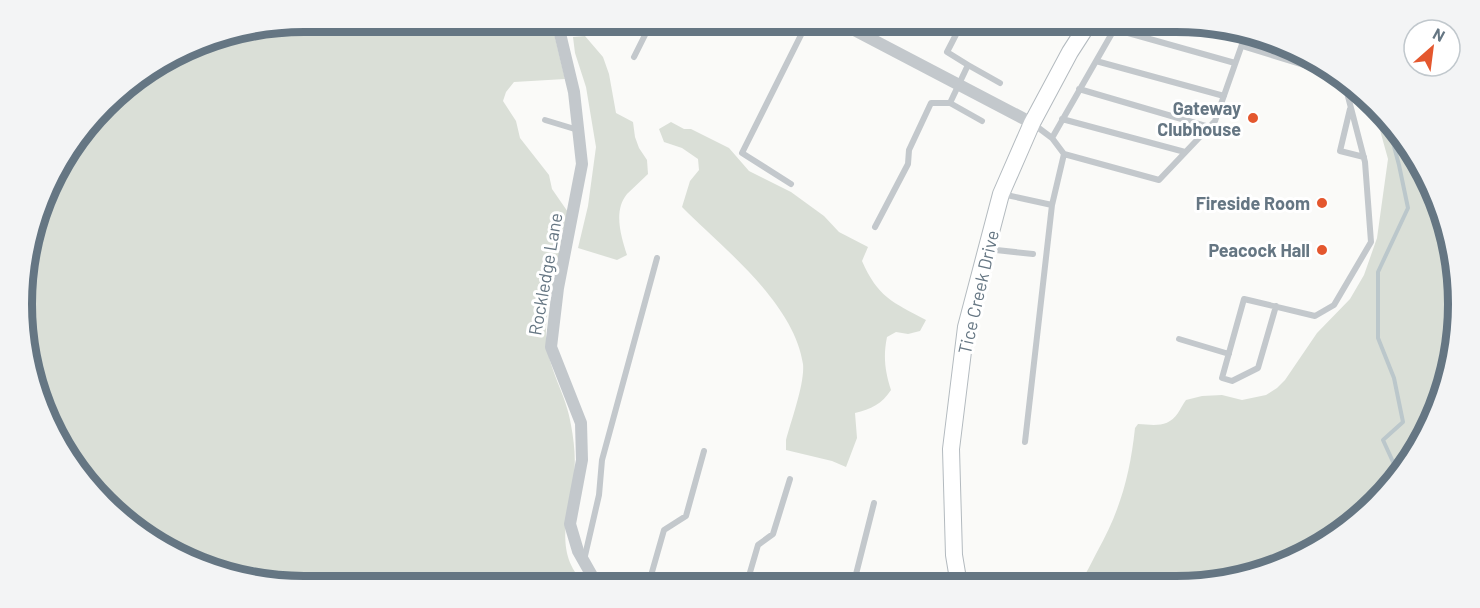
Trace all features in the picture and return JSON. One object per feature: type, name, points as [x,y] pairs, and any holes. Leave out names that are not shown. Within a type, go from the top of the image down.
[{"type":"street","name":"Rockledge Lane","points":[[560,32],[574,92],[582,164],[558,288],[551,347],[581,423],[582,460],[570,524],[578,551],[592,576]]},
{"type":"street","points":[[859,32],[1032,123]]},
{"type":"street","name":"Tice Creek Drive","points":[[958,576],[954,555],[951,448],[966,327],[1001,194],[1032,123],[1083,32]]},
{"type":"lane","points":[[634,57],[646,32]]},
{"type":"lane","points":[[791,184],[742,153],[802,32]]},
{"type":"lane","points":[[957,32],[947,52],[1000,83]]},
{"type":"lane","points":[[1052,138],[1112,32]]},
{"type":"lane","points":[[1125,32],[1235,63]]},
{"type":"lane","points":[[1032,123],[1052,138],[1064,154],[1159,180],[1215,121],[1244,40]]},
{"type":"lane","points":[[1242,46],[1310,67]]},
{"type":"lane","points":[[1096,62],[1224,96]]},
{"type":"lane","points":[[950,103],[968,65]]},
{"type":"lane","points":[[1079,89],[1209,127]]},
{"type":"lane","points":[[1276,306],[1258,368],[1232,381],[1222,378],[1244,299],[1276,306],[1315,316],[1334,305],[1371,242],[1364,157],[1347,92]]},
{"type":"lane","points":[[875,227],[908,164],[909,150],[931,103],[950,103],[982,121]]},
{"type":"lane","points":[[1351,106],[1340,151],[1364,157]]},
{"type":"lane","points":[[1062,119],[1185,152]]},
{"type":"lane","points":[[545,120],[578,130]]},
{"type":"lane","points":[[1024,442],[1052,205],[1064,154]]},
{"type":"lane","points":[[1001,194],[1052,205]]},
{"type":"lane","points":[[987,249],[1033,254]]},
{"type":"lane","points":[[584,562],[599,495],[602,460],[657,258]]},
{"type":"lane","points":[[1179,339],[1229,354]]},
{"type":"lane","points":[[651,576],[664,530],[686,516],[704,451]]},
{"type":"lane","points":[[749,576],[758,545],[773,534],[790,479]]},
{"type":"lane","points":[[855,576],[874,503]]},
{"type":"shaded area","points":[[286,32],[554,32],[565,79],[514,82],[506,92],[503,101],[516,121],[520,138],[549,175],[552,189],[570,215],[560,236],[563,242],[549,301],[546,337],[550,360],[569,414],[574,444],[575,469],[565,534],[570,562],[577,575],[286,576],[268,574],[216,562],[183,548],[153,531],[111,497],[77,455],[60,425],[46,392],[34,340],[32,286],[41,233],[52,200],[77,153],[111,111],[153,77],[183,60],[216,46],[251,37]]},
{"type":"shaded area","points":[[585,36],[603,57],[609,74],[616,113],[633,122],[639,148],[647,160],[648,174],[627,194],[620,208],[622,240],[627,255],[617,260],[578,248],[588,206],[596,147],[586,87],[575,53],[573,37]]},
{"type":"shaded area","points":[[1377,120],[1403,153],[1428,200],[1439,233],[1448,286],[1448,322],[1439,375],[1428,408],[1403,455],[1381,484],[1356,509],[1327,531],[1280,556],[1247,567],[1194,576],[1084,576],[1118,507],[1127,477],[1135,428],[1138,424],[1155,425],[1170,421],[1186,400],[1202,396],[1222,395],[1242,400],[1266,395],[1285,380],[1317,333],[1350,299],[1364,275],[1377,238],[1388,159]]},
{"type":"shaded area","points":[[671,122],[729,148],[749,171],[791,192],[824,216],[839,232],[868,247],[862,261],[880,291],[895,303],[926,320],[920,331],[908,334],[896,332],[887,337],[885,364],[891,390],[876,405],[855,413],[857,438],[846,467],[832,461],[786,450],[786,440],[803,372],[797,341],[772,299],[755,278],[682,207],[690,181],[699,170],[698,159],[682,148],[664,142],[659,129]]},
{"type":"waterway","points":[[1392,138],[1408,208],[1378,272],[1378,338],[1394,378],[1403,422],[1383,440],[1395,466]]},
{"type":"place","name":"Gateway Clubhouse","points":[[1253,118]]},
{"type":"place","name":"Fireside Room","points":[[1322,203]]},
{"type":"place","name":"Peacock Hall","points":[[1322,250]]}]
